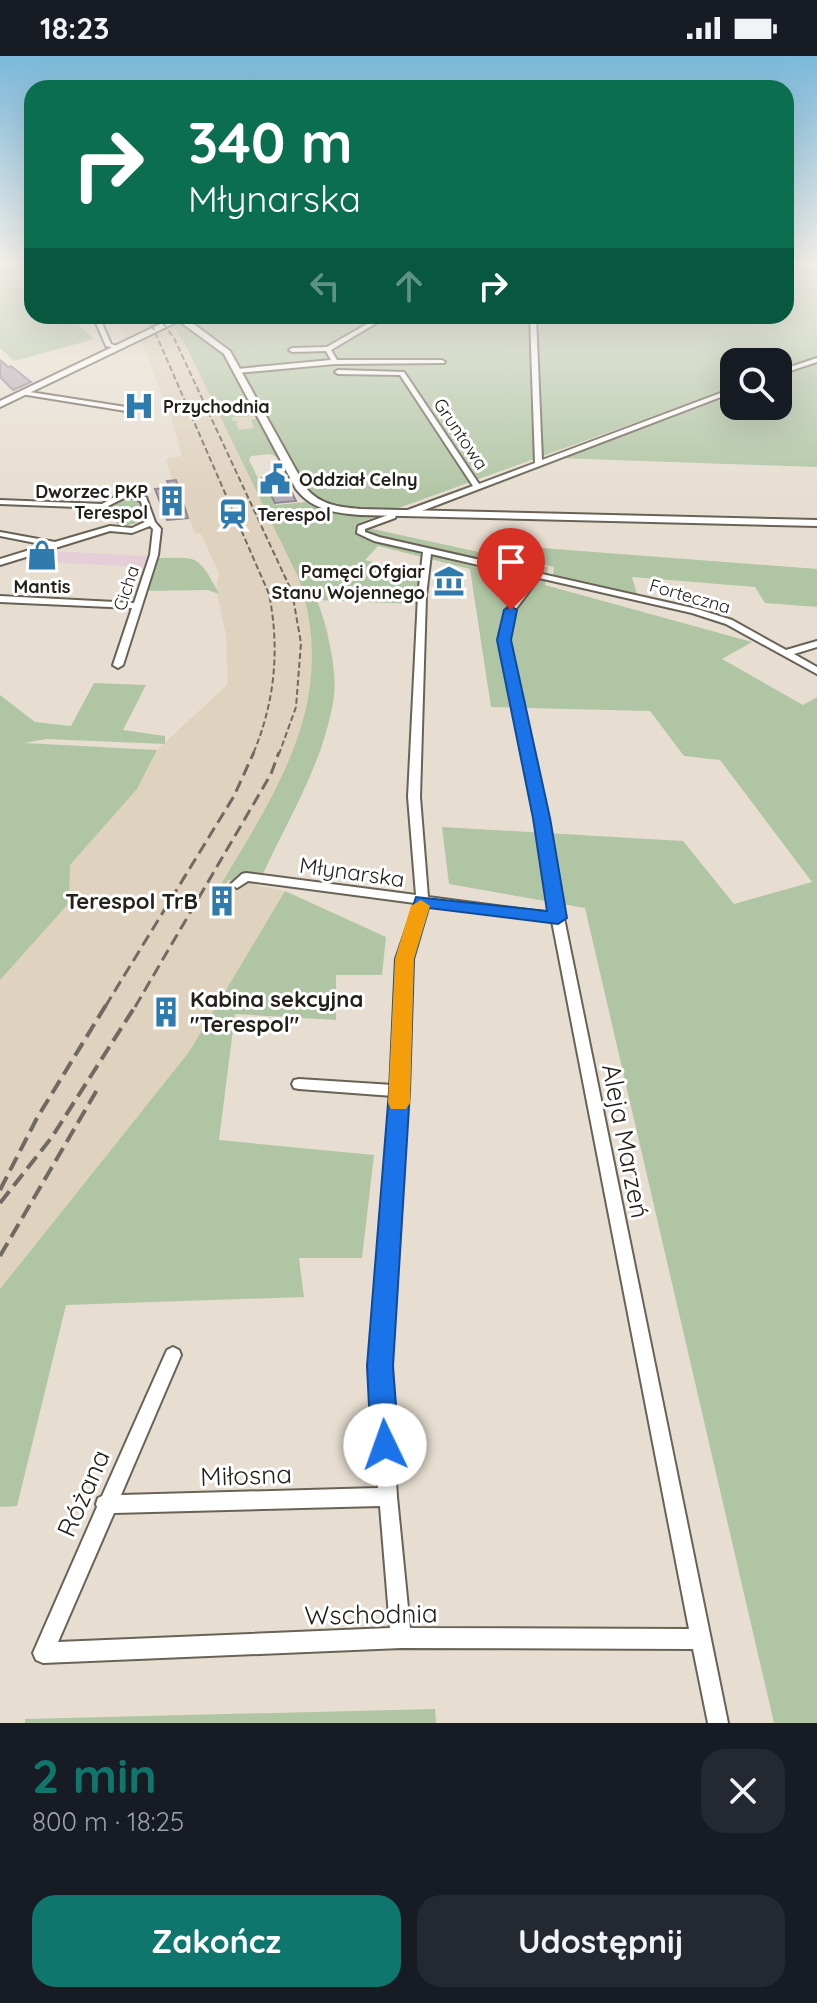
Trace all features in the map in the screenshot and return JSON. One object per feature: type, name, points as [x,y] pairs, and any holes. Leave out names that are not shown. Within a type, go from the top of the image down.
[{"type":"main road","points":[[0,404],[130,342]]},
{"type":"main road","points":[[215,342],[223,348],[237,371],[305,496],[318,504],[336,509],[408,513],[817,523]]},
{"type":"street","points":[[107,342],[117,348]]},
{"type":"street","points":[[292,350],[328,349],[340,342]]},
{"type":"street","points":[[534,342],[538,462]]},
{"type":"street","points":[[328,349],[335,362]]},
{"type":"street","points":[[792,368],[817,360]]},
{"type":"street","points":[[237,371],[335,362],[442,362]]},
{"type":"street","name":"Gruntowa","points":[[338,372],[402,373],[476,485]]},
{"type":"street","points":[[23,393],[126,409]]},
{"type":"street","points":[[408,513],[720,395]]},
{"type":"street","points":[[0,562],[110,528],[138,529],[151,522],[142,497],[74,504]]},
{"type":"street","points":[[0,502],[104,506],[117,498]]},
{"type":"street","points":[[104,506],[110,528]]},
{"type":"street","name":"Forteczna","points":[[390,512],[388,518],[361,528],[361,533],[371,538],[694,611],[729,622],[817,671]]},
{"type":"street","name":"Cicha","points":[[118,665],[157,536],[157,529],[151,522]]},
{"type":"street","points":[[0,534],[55,544]]},
{"type":"street","points":[[401,1638],[380,1366],[400,1091],[405,959],[422,901],[414,797],[422,596],[427,551]]},
{"type":"street","name":"Aleja Marzeń","points":[[541,576],[511,610],[504,640],[718,1723]]},
{"type":"street","points":[[0,599],[137,606]]},
{"type":"street","points":[[787,653],[817,644]]},
{"type":"street","name":"Młynarska","points":[[237,884],[246,877],[558,918]]},
{"type":"street","points":[[299,1084],[400,1091]]},
{"type":"street","name":"Różana","points":[[43,1653],[105,1504],[173,1355]]},
{"type":"street","name":"Miłosna","points":[[105,1504],[388,1497]]},
{"type":"street","name":"Wschodnia","points":[[43,1653],[401,1638],[700,1639]]},
{"type":"shaded area","points":[[142,342],[192,342],[252,413],[260,430],[236,433],[266,495],[271,495],[276,505],[282,507],[328,630],[334,699],[321,750],[257,886],[285,891],[189,1052],[0,1289],[0,980],[69,903],[70,865],[137,789],[157,750],[228,684],[226,636],[216,589],[219,573],[201,534],[195,534],[176,481],[172,479],[166,459],[182,456],[171,417]]},
{"type":"shaded area","points":[[51,551],[148,556],[145,567],[20,561]]},
{"type":"green space","points":[[0,342],[84,342],[14,361],[0,348]]},
{"type":"green space","points":[[183,342],[208,342],[221,352],[256,416],[232,417],[233,421],[239,421],[236,423],[239,430],[254,428],[251,420],[257,418],[277,457],[270,454],[251,456],[249,460],[266,495],[271,495],[276,505],[305,502],[336,513],[382,514],[354,525],[548,567],[545,585],[752,642],[722,659],[803,705],[817,697],[817,1723],[774,1723],[585,908],[449,884],[442,827],[683,841],[734,904],[812,882],[720,760],[684,756],[650,711],[491,707],[470,569],[378,546],[365,560],[422,573],[418,604],[317,600],[328,637],[334,678],[333,702],[321,748],[261,878],[240,875],[237,881],[228,880],[221,893],[216,893],[260,818],[295,744],[307,706],[312,666],[310,624],[299,579]]},
{"type":"green space","points":[[216,342],[817,342],[817,359],[792,367],[792,348],[720,348],[720,392],[393,510],[330,506],[309,495],[233,357]]},
{"type":"green space","points":[[817,363],[817,467],[557,458],[720,397],[720,420],[792,420],[792,371]]},
{"type":"green space","points":[[118,499],[139,500],[145,521],[125,526],[116,523],[111,504]]},
{"type":"green space","points":[[516,546],[817,569],[817,607],[765,603],[755,587],[632,577],[637,594],[553,576],[554,567],[515,558]]},
{"type":"green space","points":[[153,558],[195,560],[206,571],[219,594],[208,590],[142,591]]},
{"type":"green space","points":[[94,683],[146,685],[123,730],[165,736],[165,744],[46,739],[24,743],[157,750],[137,789],[70,865],[69,903],[0,980],[0,695],[35,722],[71,726]]},
{"type":"green space","points":[[285,891],[386,937],[382,975],[336,975],[336,1020],[235,1014],[219,1140],[374,1155],[362,1258],[299,1258],[304,1297],[66,1305],[17,1506],[0,1507],[0,1289],[189,1052]]},
{"type":"green space","points":[[435,1709],[436,1723],[25,1723],[25,1719]]},
{"type":"building","points":[[0,360],[31,382],[13,390],[0,377]]},
{"type":"building","points":[[283,475],[296,501],[275,503],[262,478]]},
{"type":"building","name":"Dworzec PKP Terespol","points":[[176,480],[188,518],[167,520],[155,489],[170,488],[167,481]]},
{"type":"railway","points":[[159,342],[269,594],[275,655],[271,695],[253,754]]},
{"type":"railway","points":[[176,342],[292,592],[301,643],[296,707],[279,754]]},
{"type":"railway","points":[[105,1007],[234,796],[254,752]]},
{"type":"railway","points":[[135,1007],[271,774],[279,752]]},
{"type":"railway","points":[[0,1190],[37,1118],[106,1005]]},
{"type":"railway","points":[[0,1203],[52,1137],[136,1005]]},
{"type":"railway","points":[[0,1256],[97,1090]]},
{"type":"slow traffic","points":[[399,1103],[405,959],[421,906]]},
{"type":"place","name":"Przychodnia","points":[[139,406]]},
{"type":"place","name":"Oddział Celny","points":[[275,479]]},
{"type":"place","name":"Dworzec PKP Terespol","points":[[172,501]]},
{"type":"place","name":"Terespol","points":[[233,514]]},
{"type":"place","name":"Mantis","points":[[42,555]]},
{"type":"place","name":"Pamęci Ofgiar Stanu Wojennego","points":[[449,581]]},
{"type":"place","name":"Terespol TrB","points":[[222,901]]},
{"type":"place","name":"Kabina sekcyjna \"Terespol\"","points":[[166,1012]]},
{"type":"route","points":[[385,1445],[380,1366],[400,1091],[405,959],[422,901],[538,918],[558,918],[504,640],[511,610]]}]
